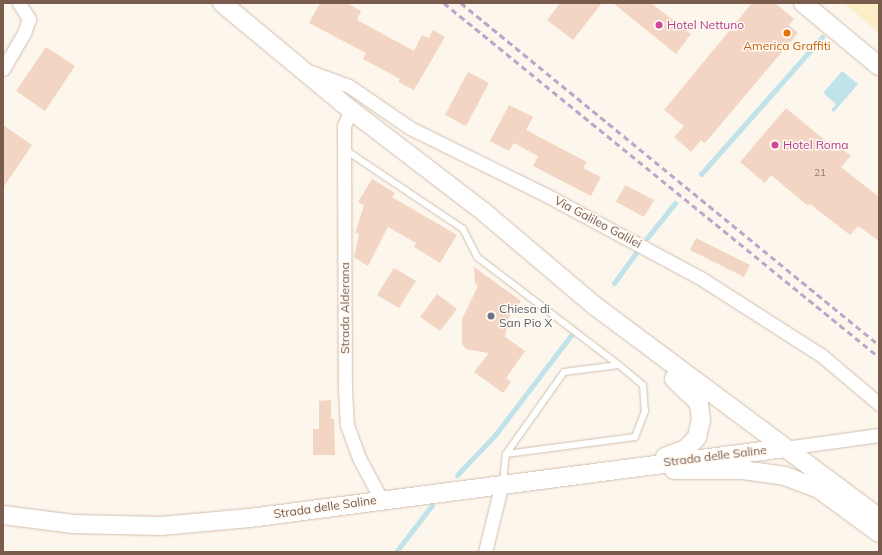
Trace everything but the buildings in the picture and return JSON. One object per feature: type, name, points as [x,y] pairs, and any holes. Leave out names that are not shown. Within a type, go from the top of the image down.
[{"type":"street","points":[[3,69],[24,33],[29,19],[19,3]]},
{"type":"street","name":"Via Galileo Galilei","points":[[222,3],[351,110],[484,213],[595,306],[879,518]]},
{"type":"street","points":[[803,3],[879,66]]},
{"type":"street","name":"Via Galileo Galilei","points":[[300,68],[349,86],[410,128],[548,196],[702,279],[821,355],[879,404]]},
{"type":"street","name":"Strada Alderana","points":[[351,110],[344,126],[345,389],[348,424],[359,458],[381,499]]},
{"type":"street","name":"Strada delle Saline","points":[[595,306],[618,337],[689,390],[699,403],[701,420],[697,437],[686,449],[646,465]]},
{"type":"street","points":[[785,448],[879,435]]},
{"type":"street","name":"Strada delle Saline","points":[[3,515],[73,524],[161,526],[250,518],[502,483],[785,448]]},
{"type":"street","name":"Strada delle Saline","points":[[646,465],[681,471],[743,470],[785,476],[819,488],[879,533]]},
{"type":"street","points":[[485,552],[502,483]]},
{"type":"lane","points":[[344,149],[462,229],[477,257],[619,364],[644,385],[645,411],[635,437],[506,454]]},
{"type":"lane","points":[[502,483],[506,454],[564,372],[619,364]]},
{"type":"sand","points":[[843,3],[879,3],[879,33],[858,15]]},
{"type":"water","points":[[842,71],[858,84],[834,112],[831,110],[836,104],[823,93]]},
{"type":"waterway","points":[[701,174],[822,37]]},
{"type":"waterway","points":[[647,238],[675,203]]},
{"type":"waterway","points":[[614,283],[636,253]]},
{"type":"waterway","points":[[457,475],[495,435],[572,334]]},
{"type":"waterway","points":[[396,552],[432,505]]},
{"type":"railway","points":[[444,3],[879,357]]},
{"type":"railway","points":[[461,3],[879,345]]},
{"type":"place","name":"Hotel Nettuno","points":[[659,25]]},
{"type":"place","name":"America Graffiti","points":[[787,33]]},
{"type":"place","name":"Hotel Roma","points":[[775,145]]},
{"type":"place","name":"Chiesa di San Pio X","points":[[491,316]]}]
